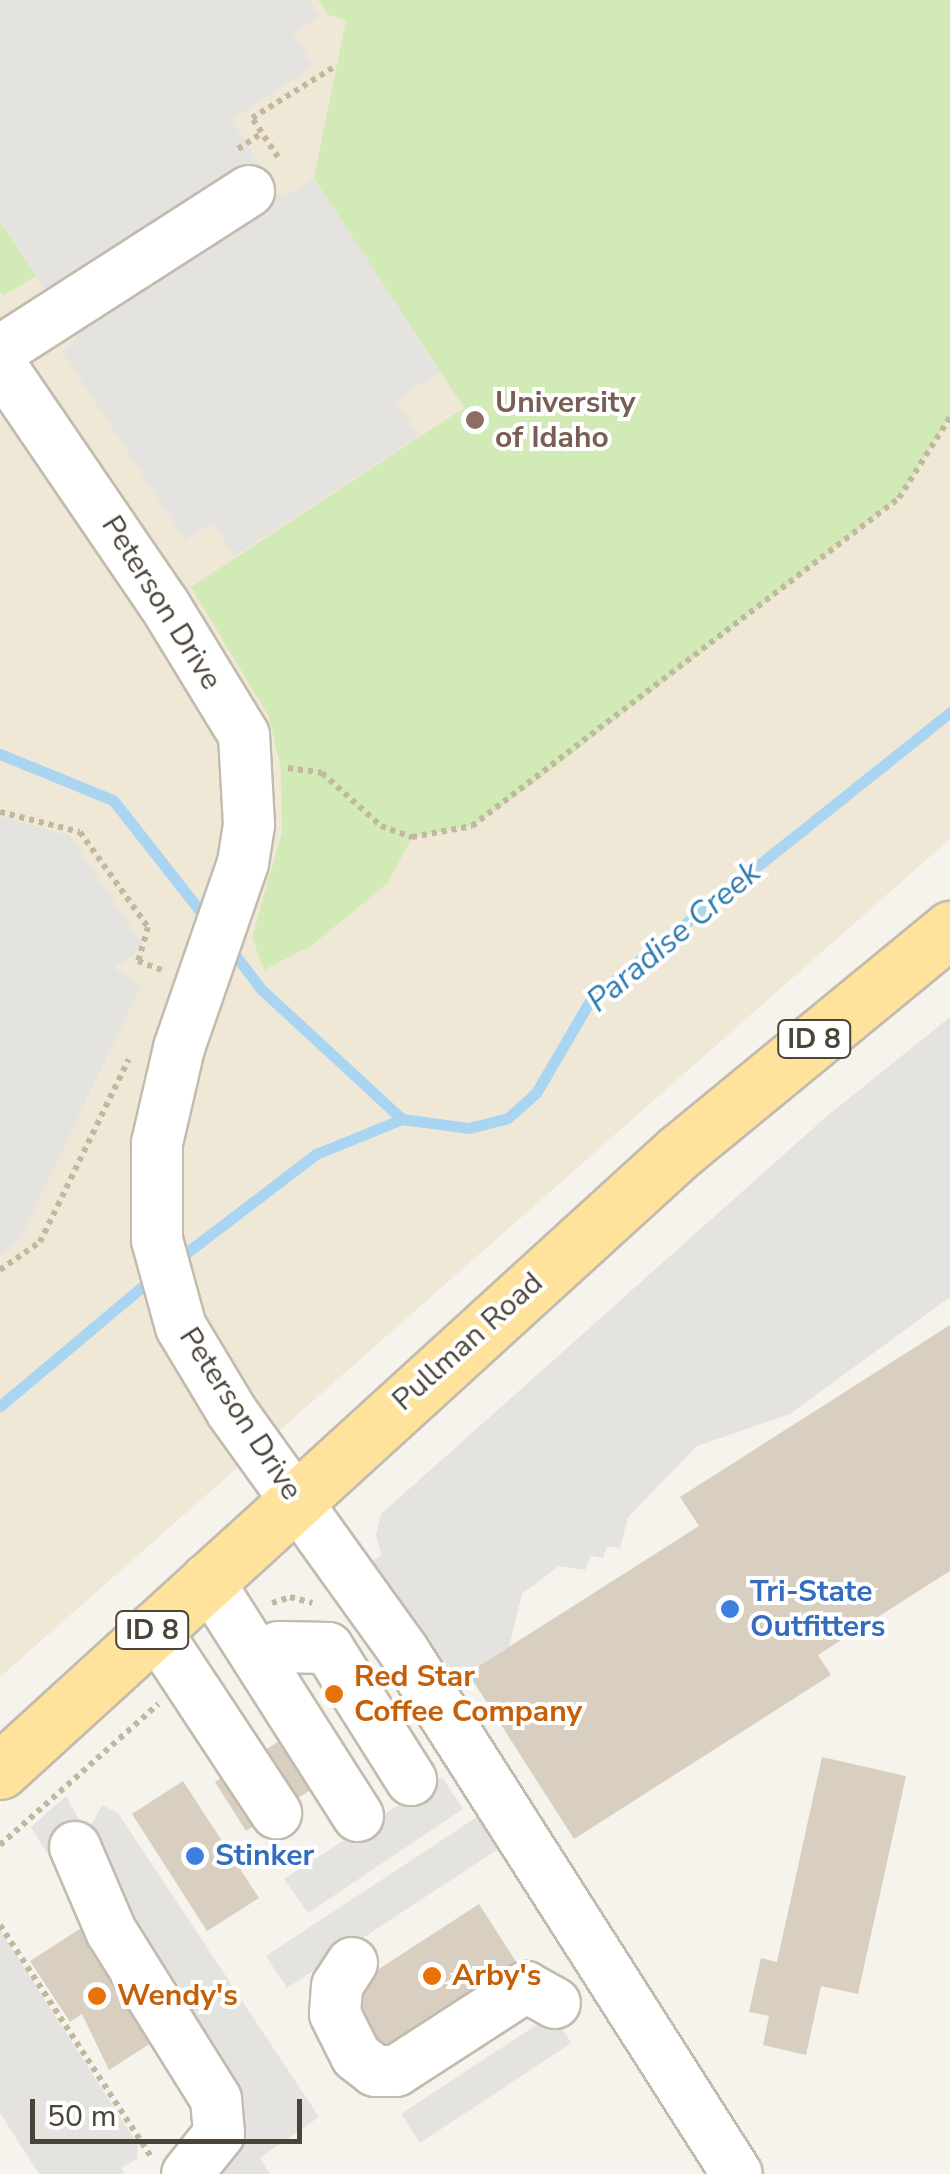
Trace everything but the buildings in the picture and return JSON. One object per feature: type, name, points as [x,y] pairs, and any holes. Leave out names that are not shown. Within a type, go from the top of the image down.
[{"type":"main road","name":"Pullman Road","points":[[0,1771],[293,1498],[680,1151],[950,929]]},
{"type":"street","points":[[1,366],[264,176]]},
{"type":"street","name":"Peterson Drive","points":[[1,366],[90,492],[244,734],[249,825],[228,906],[188,967],[179,1048],[157,1143],[156,1240],[168,1292],[232,1412],[403,1650],[737,2174]]},
{"type":"street","points":[[207,1579],[384,1798]]},
{"type":"street","points":[[154,1628],[276,1813]]},
{"type":"street","points":[[75,1847],[104,1918],[216,2099],[219,2134],[172,2169]]},
{"type":"street","points":[[352,1963],[338,1986],[334,2014],[356,2056],[375,2070],[396,2071],[526,1987],[555,2002]]},
{"type":"path","points":[[264,176],[252,118],[334,67]]},
{"type":"path","points":[[280,769],[322,773],[382,826],[412,837],[472,826],[899,498],[950,418]]},
{"type":"path","points":[[0,812],[80,832],[148,927],[138,961],[188,967]]},
{"type":"path","points":[[0,1270],[40,1242],[106,1115]]},
{"type":"path","points":[[0,1926],[172,2169]]},
{"type":"shaded area","name":"University of Idaho","points":[[0,0],[950,0],[950,839],[0,1677]]},
{"type":"shaded area","points":[[0,0],[310,0],[320,16],[293,33],[314,66],[231,120],[282,198],[314,178],[440,372],[396,400],[419,436],[234,556],[213,523],[185,540],[62,351],[78,340],[0,221]]},
{"type":"shaded area","points":[[0,816],[70,836],[144,947],[114,968],[141,986],[19,1241],[0,1254]]},
{"type":"shaded area","points":[[950,1017],[950,1297],[790,1414],[697,1446],[628,1517],[620,1548],[607,1546],[603,1558],[591,1556],[585,1570],[559,1566],[522,1594],[509,1647],[454,1683],[372,1561],[381,1555],[376,1535],[381,1514],[827,1116]]},
{"type":"shaded area","points":[[442,1777],[463,1809],[308,1913],[284,1879]]},
{"type":"shaded area","points":[[66,1796],[82,1826],[90,1827],[102,1805],[118,1813],[319,2117],[260,2158],[270,2174],[165,2174],[210,2115],[31,1827]]},
{"type":"shaded area","points":[[477,1817],[498,1849],[287,1988],[266,1956]]},
{"type":"shaded area","points":[[0,1930],[138,2145],[137,2159],[121,2168],[125,2174],[39,2174],[0,2113]]},
{"type":"shaded area","points":[[553,2014],[571,2043],[420,2143],[401,2114]]},
{"type":"green space","points":[[319,0],[950,0],[950,417],[899,498],[532,785],[472,826],[412,837],[388,883],[312,945],[264,970],[252,937],[282,833],[281,769],[269,717],[191,587],[464,408],[314,178],[346,20],[328,15]]},
{"type":"green space","points":[[0,221],[36,276],[3,296],[0,291]]},
{"type":"waterway","name":"Paradise Creek","points":[[229,947],[261,989],[402,1119],[469,1128],[508,1118],[536,1093],[591,999],[950,712]]},
{"type":"waterway","name":"Paradise Creek","points":[[0,754],[113,800],[208,921]]},
{"type":"waterway","name":"Paradise Creek","points":[[177,1260],[316,1154],[402,1119]]},
{"type":"waterway","name":"Paradise Creek","points":[[0,1406],[154,1277]]},
{"type":"place","name":"University of Idaho","points":[[475,420]]},
{"type":"place","name":"Tri-State Outfitters","points":[[730,1609]]},
{"type":"place","name":"Red Star Coffee Company","points":[[334,1694]]},
{"type":"place","name":"Stinker","points":[[195,1856]]},
{"type":"place","name":"Arby's","points":[[432,1976]]},
{"type":"place","name":"Wendy's","points":[[97,1996]]}]
